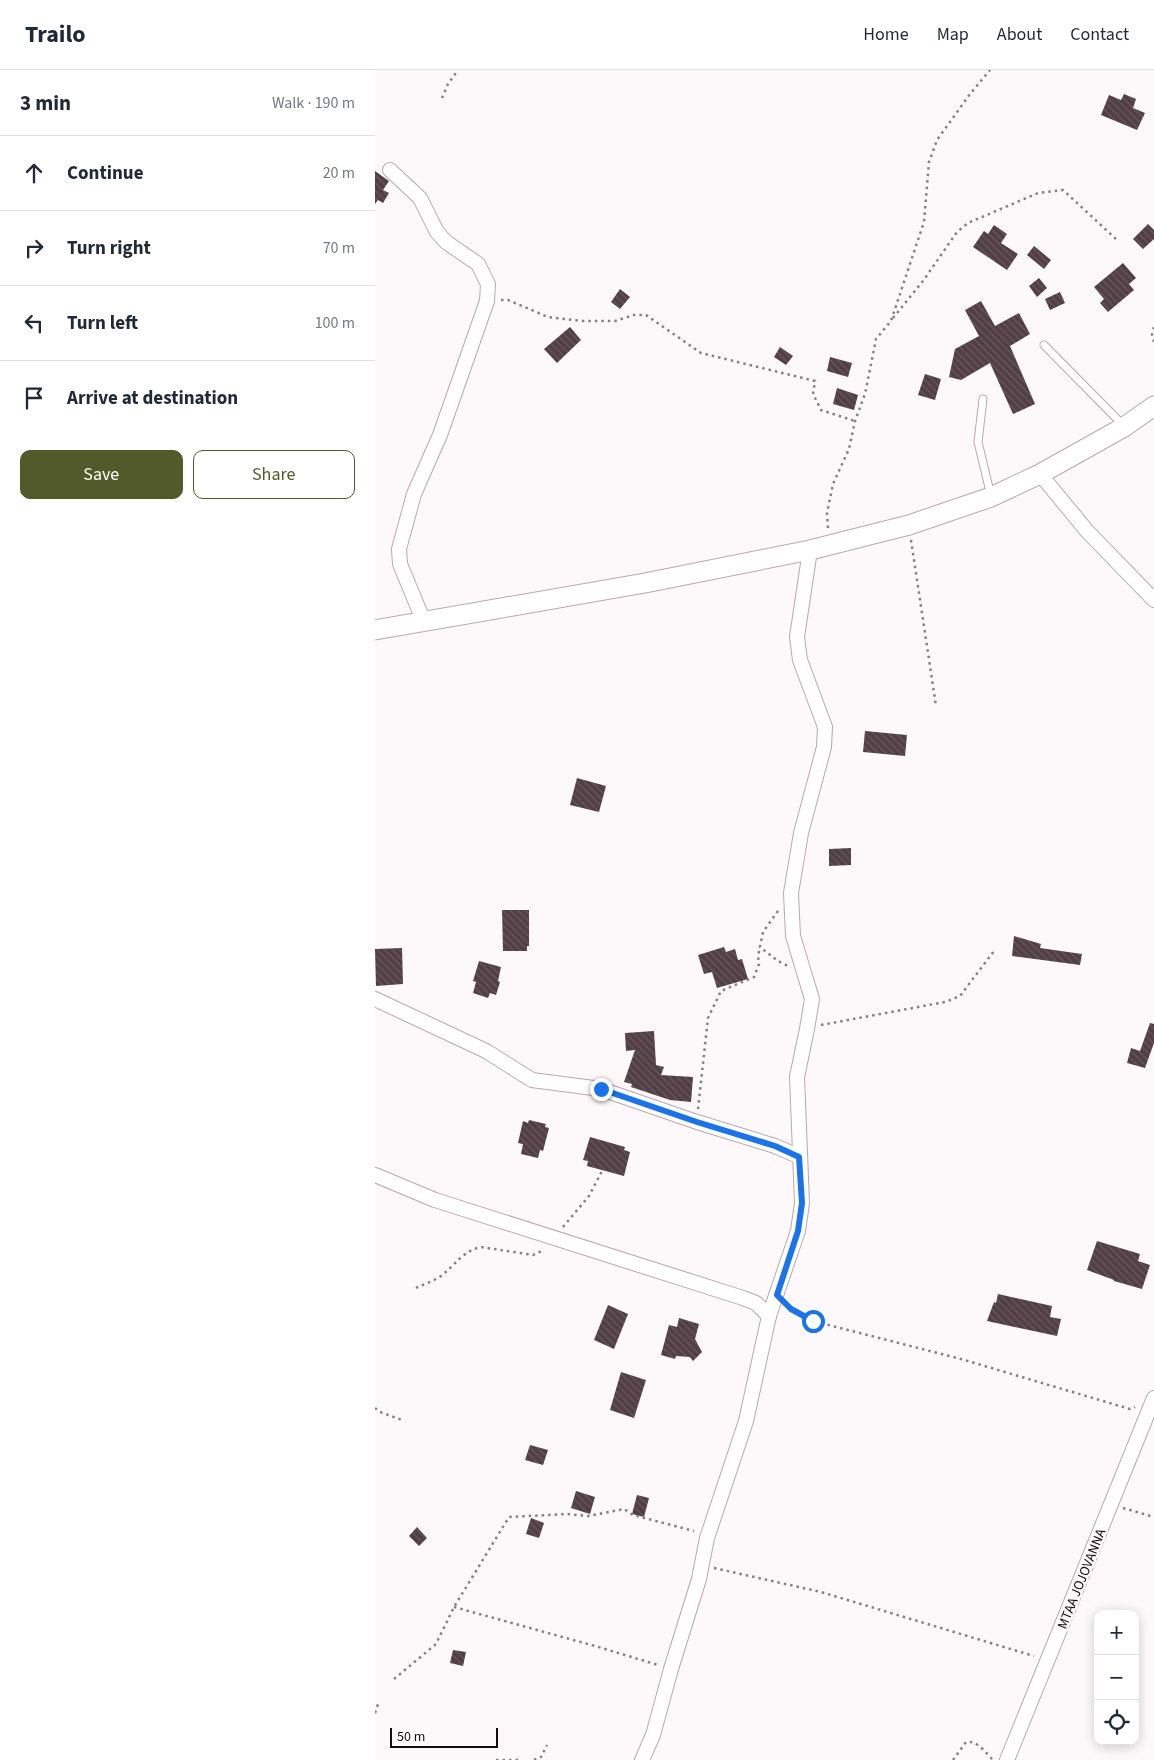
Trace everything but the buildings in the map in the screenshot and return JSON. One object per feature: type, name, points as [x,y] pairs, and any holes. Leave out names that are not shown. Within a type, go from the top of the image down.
[{"type":"main road","points":[[375,630],[645,583],[810,550],[909,525],[991,497],[1040,474],[1124,427],[1154,406]]},
{"type":"street","points":[[390,170],[420,198],[437,232],[446,242],[478,264],[488,284],[487,301],[440,435],[414,494],[399,549],[400,564],[424,622]]},
{"type":"street","points":[[1040,474],[1087,531],[1154,600]]},
{"type":"street","points":[[642,1760],[653,1735],[699,1578],[707,1538],[746,1421],[769,1316],[798,1231],[802,1203],[797,1077],[812,999],[793,936],[791,893],[801,834],[824,747],[825,727],[801,660],[797,637],[810,550]]},
{"type":"street","points":[[375,999],[486,1051],[532,1080],[601,1089],[775,1146],[799,1157]]},
{"type":"street","points":[[375,1174],[435,1200],[743,1298],[756,1303],[769,1316]]},
{"type":"street","name":"MTAA JOJOVANNA","points":[[1007,1760],[1154,1399]]},
{"type":"lane","points":[[1044,345],[1124,427]]},
{"type":"lane","points":[[983,399],[978,442],[991,497]]},
{"type":"path","points":[[442,98],[448,84],[459,70]]},
{"type":"path","points":[[891,321],[924,222],[929,162],[937,140],[990,70]]},
{"type":"path","points":[[831,545],[827,513],[833,484],[849,449],[855,421],[865,394],[876,339],[923,282],[957,232],[968,222],[1038,193],[1063,190],[1116,239]]},
{"type":"path","points":[[487,301],[507,300],[548,317],[615,321],[634,315],[646,315],[701,353],[815,381],[813,394],[821,410],[855,421]]},
{"type":"path","points":[[1154,327],[1151,334],[1154,342]]},
{"type":"path","points":[[909,525],[936,706]]},
{"type":"path","points":[[697,1122],[708,1018],[721,991],[754,977],[759,964],[758,956],[763,932],[791,893]]},
{"type":"path","points":[[761,947],[778,961],[803,972]]},
{"type":"path","points":[[807,1029],[828,1023],[945,1002],[960,996],[994,951]]},
{"type":"path","points":[[416,1288],[440,1276],[465,1252],[474,1248],[481,1246],[533,1255],[546,1249],[552,1238],[563,1228],[589,1196],[602,1171]]},
{"type":"path","points":[[777,1295],[791,1309],[813,1321],[961,1359],[1129,1409],[1154,1399]]},
{"type":"path","points":[[375,1408],[380,1412],[402,1420]]},
{"type":"path","points":[[1112,1506],[1154,1517]]},
{"type":"path","points":[[394,1679],[436,1644],[454,1607],[509,1517],[567,1514],[588,1516],[624,1509],[633,1515],[697,1532],[707,1538]]},
{"type":"path","points":[[699,1578],[713,1568],[821,1592],[1049,1660]]},
{"type":"path","points":[[454,1607],[671,1669]]},
{"type":"path","points":[[375,1713],[379,1701]]},
{"type":"path","points":[[953,1760],[965,1742],[969,1741],[980,1747],[993,1760]]},
{"type":"path","points":[[534,1760],[541,1757],[547,1744]]},
{"type":"path","points":[[496,1760],[520,1760]]},
{"type":"route","points":[[601,1089],[775,1146],[799,1157],[802,1203],[798,1231],[777,1295],[791,1309],[813,1321]]}]
